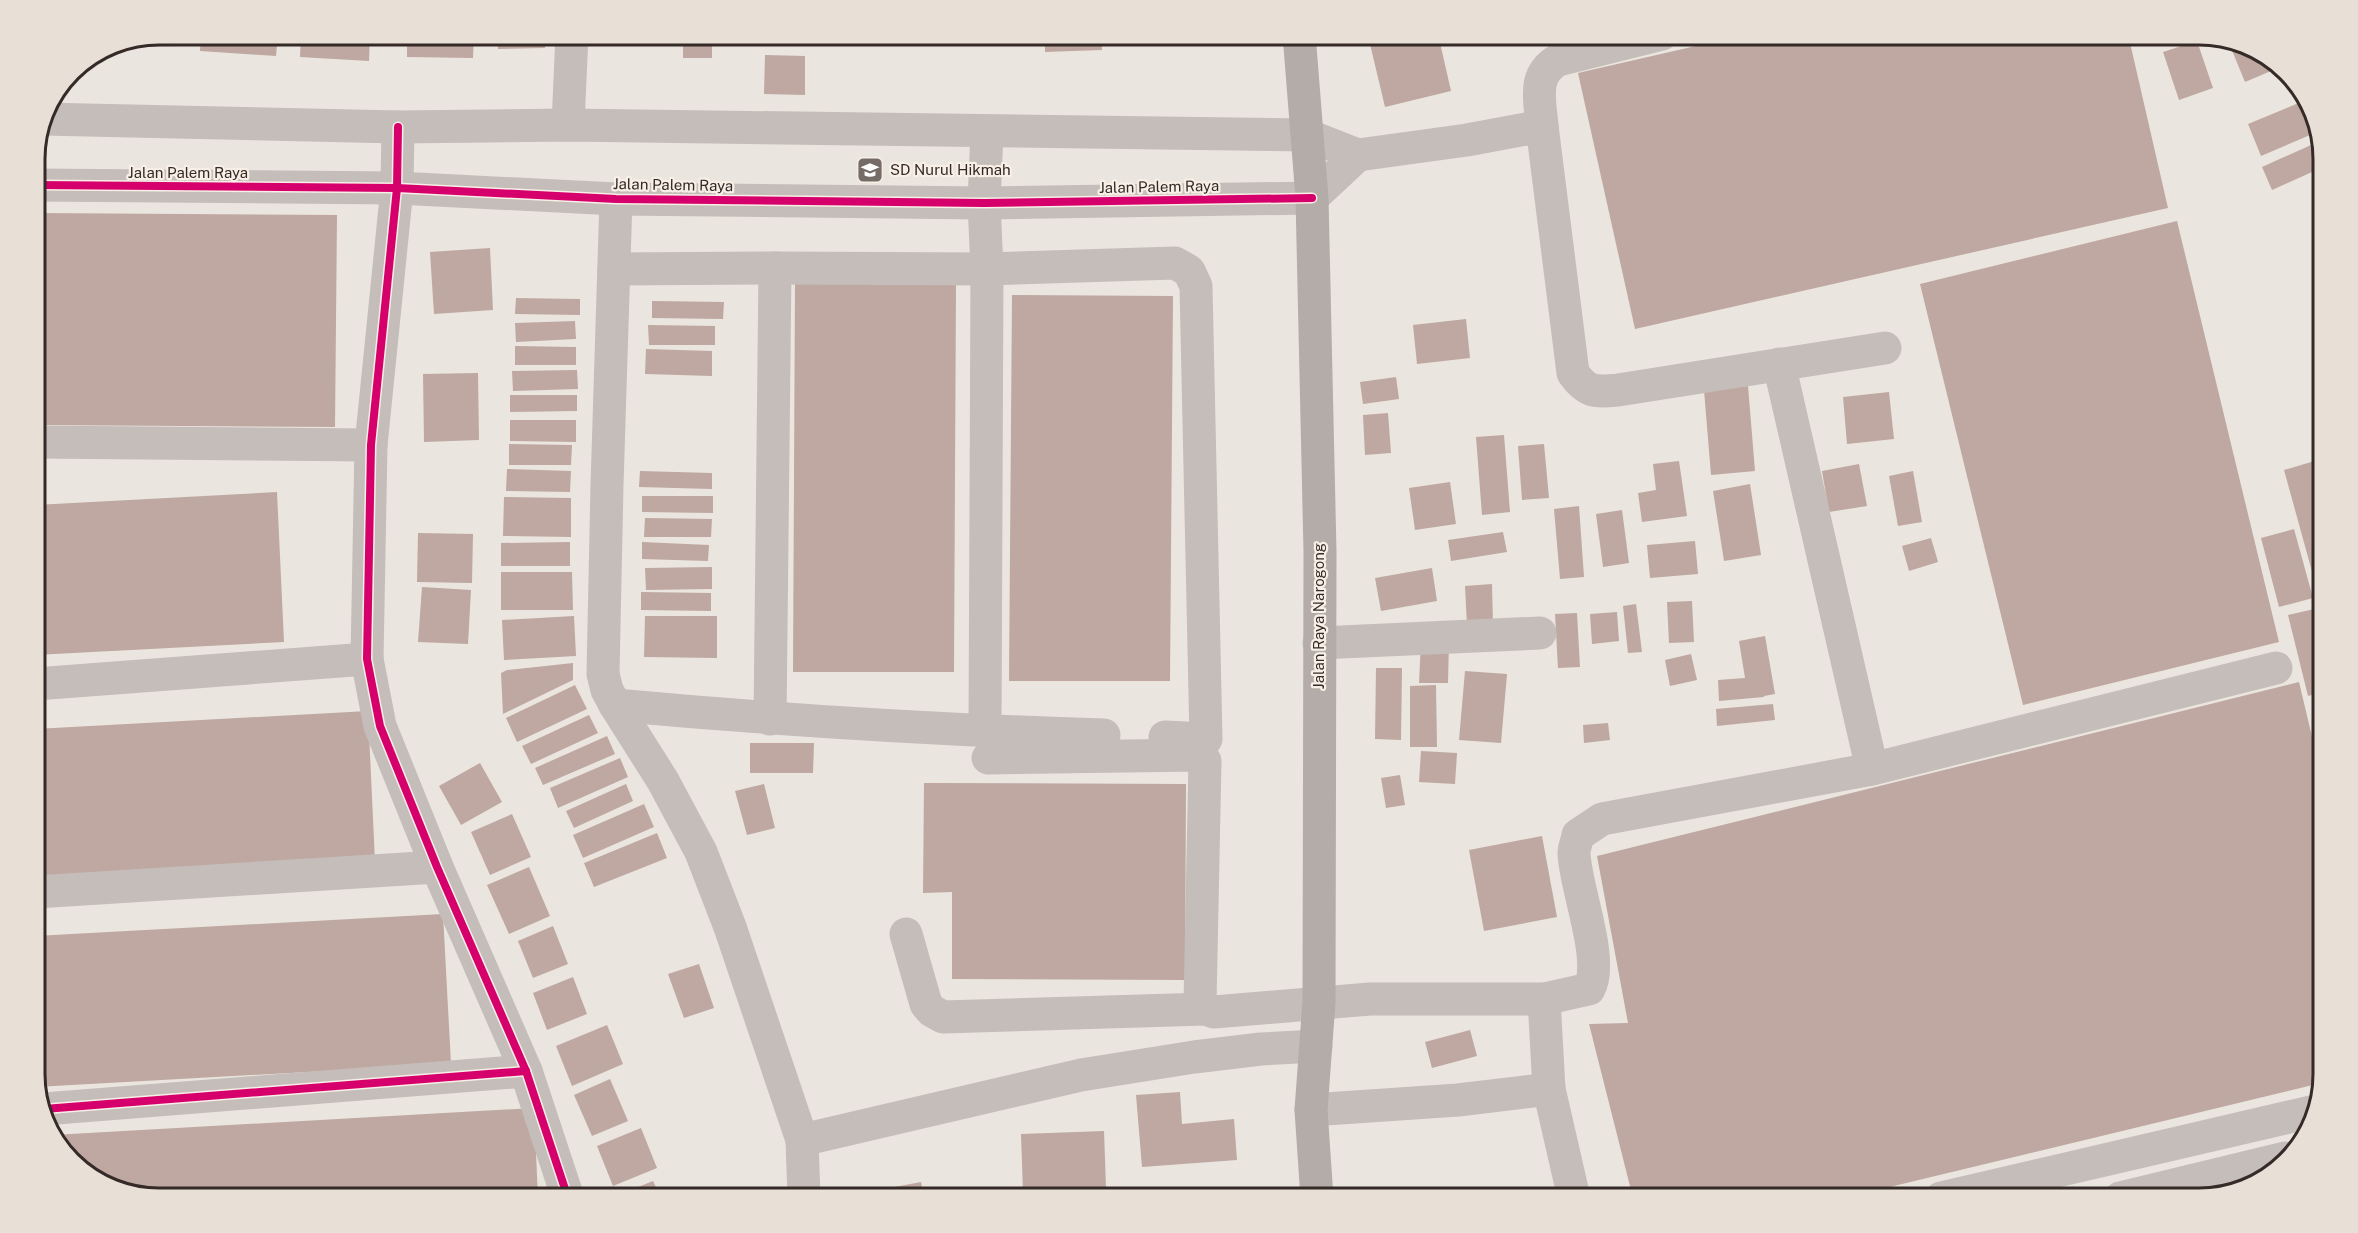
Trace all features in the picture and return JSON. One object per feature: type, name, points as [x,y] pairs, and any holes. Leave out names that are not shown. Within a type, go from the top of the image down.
[{"type":"main road","name":"Jalan Raya Narogong","points":[[1300,45],[1312,198],[1320,552],[1319,1002],[1311,1110],[1316,1188]]},
{"type":"street","points":[[568,125],[572,45]]},
{"type":"street","points":[[1618,45],[1558,60],[1547,67],[1541,75],[1542,126],[1573,373],[1581,384],[1595,392],[1618,390],[1885,348]]},
{"type":"street","points":[[53,119],[398,127],[568,125],[1307,135],[1358,155],[1467,140],[1542,126]]},
{"type":"street","points":[[398,127],[397,188],[371,446],[367,658],[380,726],[437,867],[526,1071],[565,1188]]},
{"type":"street","points":[[987,132],[984,202],[987,269],[987,745]]},
{"type":"street","points":[[1312,198],[1358,155]]},
{"type":"street","name":"Jalan Palem Raya","points":[[45,185],[397,188],[616,198],[984,202],[1312,198]]},
{"type":"street","points":[[616,198],[603,674],[607,690],[615,705],[663,781],[701,852],[730,927],[802,1140],[804,1188]]},
{"type":"street","points":[[614,269],[775,267],[987,269],[1175,263],[1189,271],[1196,286],[1206,739],[987,745]]},
{"type":"street","points":[[770,719],[775,267]]},
{"type":"street","points":[[1779,364],[1872,769]]},
{"type":"street","points":[[45,442],[371,446]]},
{"type":"street","points":[[1319,643],[1540,633]]},
{"type":"street","points":[[45,683],[367,658]]},
{"type":"street","points":[[906,934],[926,1004],[932,1011],[943,1017],[1206,1009],[1214,1012],[1370,999],[1544,999],[1589,988],[1595,979],[1593,955],[1574,852],[1578,835],[1602,819],[1872,769],[2276,668]]},
{"type":"street","points":[[615,705],[770,719],[987,745],[1202,757],[1204,761],[1200,1003],[1206,1009]]},
{"type":"street","points":[[45,891],[437,867]]},
{"type":"street","points":[[1544,999],[1549,1089],[1572,1188]]},
{"type":"street","points":[[802,1140],[1081,1075],[1205,1055],[1316,1046]]},
{"type":"street","points":[[51,1108],[526,1071]]},
{"type":"street","points":[[1311,1110],[1458,1100],[1549,1089]]},
{"type":"street","points":[[1984,1188],[2306,1113]]},
{"type":"street","points":[[2187,1188],[2271,1162]]},
{"type":"building","points":[[159,45],[180,46],[140,47]]},
{"type":"building","points":[[200,45],[277,45],[276,56],[200,51]]},
{"type":"building","points":[[301,45],[370,45],[369,61],[300,57]]},
{"type":"building","points":[[407,45],[474,45],[473,58],[407,57]]},
{"type":"building","points":[[498,45],[545,45],[545,48],[498,49]]},
{"type":"building","points":[[683,45],[712,45],[712,58],[683,58]]},
{"type":"building","points":[[1045,45],[1102,45],[1102,50],[1045,52]]},
{"type":"building","points":[[1370,45],[1441,45],[1451,91],[1385,107]]},
{"type":"building","points":[[1700,45],[2131,45],[2168,208],[1635,329],[1578,73]]},
{"type":"building","points":[[2185,45],[2198,45],[2213,88],[2179,100],[2163,52]]},
{"type":"building","points":[[2232,50],[2249,57],[2271,71],[2245,82]]},
{"type":"building","points":[[765,55],[805,56],[805,95],[764,94]]},
{"type":"building","points":[[2298,103],[2310,135],[2261,156],[2248,124]]},
{"type":"building","points":[[2312,145],[2313,172],[2272,190],[2262,167]]},
{"type":"building","points":[[45,213],[337,215],[335,427],[45,425]]},
{"type":"building","points":[[2177,221],[2279,642],[2023,705],[1920,284]]},
{"type":"building","points":[[490,248],[493,310],[434,314],[430,252]]},
{"type":"building","points":[[795,281],[956,282],[954,672],[793,672]]},
{"type":"building","points":[[1012,295],[1173,296],[1170,681],[1009,681]]},
{"type":"building","points":[[516,298],[580,299],[580,315],[515,314]]},
{"type":"building","points":[[652,301],[724,302],[723,319],[652,318]]},
{"type":"building","points":[[1466,319],[1470,358],[1417,364],[1413,325]]},
{"type":"building","points":[[575,321],[576,339],[516,342],[515,323]]},
{"type":"building","points":[[648,325],[715,326],[715,345],[649,345]]},
{"type":"building","points":[[515,346],[576,347],[576,365],[515,365]]},
{"type":"building","points":[[646,349],[712,351],[712,376],[645,374]]},
{"type":"building","points":[[577,370],[578,389],[513,391],[512,371]]},
{"type":"building","points":[[478,373],[479,440],[424,442],[423,374]]},
{"type":"building","points":[[1396,377],[1399,399],[1363,404],[1360,382]]},
{"type":"building","points":[[1748,386],[1755,471],[1711,475],[1704,390]]},
{"type":"building","points":[[1889,392],[1894,439],[1847,444],[1843,397]]},
{"type":"building","points":[[510,395],[577,395],[577,411],[510,412]]},
{"type":"building","points":[[1388,413],[1391,453],[1365,455],[1363,415]]},
{"type":"building","points":[[510,420],[576,420],[576,442],[510,441]]},
{"type":"building","points":[[1504,435],[1510,512],[1482,515],[1476,437]]},
{"type":"building","points":[[509,444],[572,445],[571,465],[509,465]]},
{"type":"building","points":[[1544,444],[1549,498],[1522,500],[1518,446]]},
{"type":"building","points":[[1679,461],[1687,516],[1642,522],[1638,493],[1656,490],[1653,464]]},
{"type":"building","points":[[2313,461],[2313,575],[2284,470]]},
{"type":"building","points":[[1859,464],[1867,506],[1829,512],[1822,471]]},
{"type":"building","points":[[507,469],[571,471],[570,492],[506,491]]},
{"type":"building","points":[[640,471],[712,473],[712,489],[639,487]]},
{"type":"building","points":[[1913,471],[1922,522],[1898,526],[1889,476]]},
{"type":"building","points":[[1450,482],[1456,524],[1415,530],[1409,488]]},
{"type":"building","points":[[1750,484],[1761,555],[1724,561],[1713,491]]},
{"type":"building","points":[[277,492],[284,642],[45,654],[45,504]]},
{"type":"building","points":[[642,496],[713,496],[713,513],[642,512]]},
{"type":"building","points":[[504,497],[571,498],[571,537],[503,536]]},
{"type":"building","points":[[1579,506],[1584,577],[1560,579],[1554,509]]},
{"type":"building","points":[[1622,510],[1629,563],[1603,567],[1596,514]]},
{"type":"building","points":[[645,518],[712,519],[711,537],[644,537]]},
{"type":"building","points":[[2294,529],[2313,598],[2279,607],[2261,538]]},
{"type":"building","points":[[1503,532],[1507,552],[1451,561],[1448,540]]},
{"type":"building","points":[[418,533],[473,534],[472,583],[417,582]]},
{"type":"building","points":[[1931,538],[1938,562],[1909,571],[1902,546]]},
{"type":"building","points":[[1695,541],[1698,574],[1650,578],[1647,545]]},
{"type":"building","points":[[570,542],[570,566],[501,566],[501,543]]},
{"type":"building","points":[[642,542],[709,545],[708,561],[642,559]]},
{"type":"building","points":[[712,567],[712,589],[646,590],[645,568]]},
{"type":"building","points":[[1432,568],[1437,601],[1381,611],[1375,578]]},
{"type":"building","points":[[501,572],[572,572],[573,610],[501,610]]},
{"type":"building","points":[[1492,584],[1493,625],[1467,626],[1465,586]]},
{"type":"building","points":[[422,587],[471,590],[468,644],[418,642]]},
{"type":"building","points":[[641,592],[711,593],[711,611],[641,610]]},
{"type":"building","points":[[1692,601],[1694,642],[1669,643],[1667,602]]},
{"type":"building","points":[[1636,604],[1642,652],[1628,653],[1623,606]]},
{"type":"building","points":[[2313,609],[2313,695],[2308,696],[2288,615]]},
{"type":"building","points":[[1617,612],[1619,641],[1592,644],[1590,614]]},
{"type":"building","points":[[1577,613],[1580,667],[1558,668],[1555,614]]},
{"type":"building","points":[[574,616],[576,656],[504,660],[502,620]]},
{"type":"building","points":[[645,616],[717,616],[717,658],[644,657]]},
{"type":"building","points":[[1765,636],[1775,694],[1719,701],[1718,680],[1745,678],[1739,641]]},
{"type":"building","points":[[1421,641],[1449,641],[1448,683],[1419,683]]},
{"type":"building","points":[[1691,654],[1697,680],[1670,686],[1665,660]]},
{"type":"building","points":[[573,663],[573,680],[503,714],[501,673],[507,670]]},
{"type":"building","points":[[1376,668],[1402,668],[1401,740],[1375,739]]},
{"type":"building","points":[[1465,671],[1507,674],[1501,743],[1459,740]]},
{"type":"building","points":[[2299,682],[2313,741],[2312,1085],[1885,1188],[1630,1188],[1589,1024],[1628,1023],[1597,856]]},
{"type":"building","points":[[575,685],[587,709],[517,742],[506,718]]},
{"type":"building","points":[[1436,685],[1437,747],[1410,747],[1410,686]]},
{"type":"building","points":[[1773,704],[1775,720],[1717,726],[1716,709]]},
{"type":"building","points":[[368,711],[375,862],[45,879],[45,728]]},
{"type":"building","points":[[589,715],[598,733],[531,764],[522,746]]},
{"type":"building","points":[[1608,723],[1610,740],[1584,743],[1583,725]]},
{"type":"building","points":[[607,736],[615,754],[543,785],[535,768]]},
{"type":"building","points":[[750,743],[814,743],[813,773],[750,773]]},
{"type":"building","points":[[1421,751],[1457,753],[1455,784],[1419,782]]},
{"type":"building","points":[[620,758],[628,777],[558,808],[550,788]]},
{"type":"building","points":[[480,763],[502,802],[461,825],[439,786]]},
{"type":"building","points":[[1400,775],[1405,805],[1386,808],[1381,778]]},
{"type":"building","points":[[924,783],[1186,784],[1185,980],[952,979],[952,892],[923,893]]},
{"type":"building","points":[[626,784],[633,801],[574,828],[566,811]]},
{"type":"building","points":[[764,784],[775,828],[747,835],[735,791]]},
{"type":"building","points":[[644,804],[654,827],[583,858],[573,835]]},
{"type":"building","points":[[512,814],[531,857],[490,875],[471,832]]},
{"type":"building","points":[[657,833],[667,858],[594,887],[584,863]]},
{"type":"building","points":[[1542,836],[1557,917],[1484,931],[1469,850]]},
{"type":"building","points":[[529,867],[550,916],[509,934],[487,885]]},
{"type":"building","points":[[443,914],[451,1064],[46,1086],[45,935]]},
{"type":"building","points":[[553,926],[568,964],[533,978],[518,941]]},
{"type":"building","points":[[699,964],[714,1008],[684,1018],[668,974]]},
{"type":"building","points":[[573,977],[587,1014],[547,1030],[533,993]]},
{"type":"building","points":[[607,1025],[623,1064],[572,1086],[556,1046]]},
{"type":"building","points":[[1470,1030],[1477,1056],[1432,1068],[1425,1042]]},
{"type":"building","points":[[610,1079],[628,1121],[592,1136],[574,1095]]},
{"type":"building","points":[[1180,1092],[1182,1124],[1234,1119],[1237,1160],[1142,1167],[1136,1095]]},
{"type":"building","points":[[534,1108],[538,1188],[144,1187],[123,1182],[96,1169],[73,1149],[63,1134]]},
{"type":"building","points":[[641,1128],[657,1168],[613,1186],[597,1146]]},
{"type":"building","points":[[1104,1131],[1106,1188],[1023,1188],[1021,1134]]},
{"type":"building","points":[[653,1181],[656,1188],[636,1188]]},
{"type":"building","points":[[921,1182],[922,1188],[889,1188]]},
{"type":"cycle path","points":[[398,127],[397,188],[371,445],[367,659],[380,726],[437,867],[526,1071],[565,1188]]},
{"type":"cycle path","points":[[45,185],[397,188],[616,199],[984,203],[1312,198]]},
{"type":"cycle path","points":[[51,1108],[526,1071]]},
{"type":"place","name":"SD Nurul Hikmah","points":[[870,170]]}]
